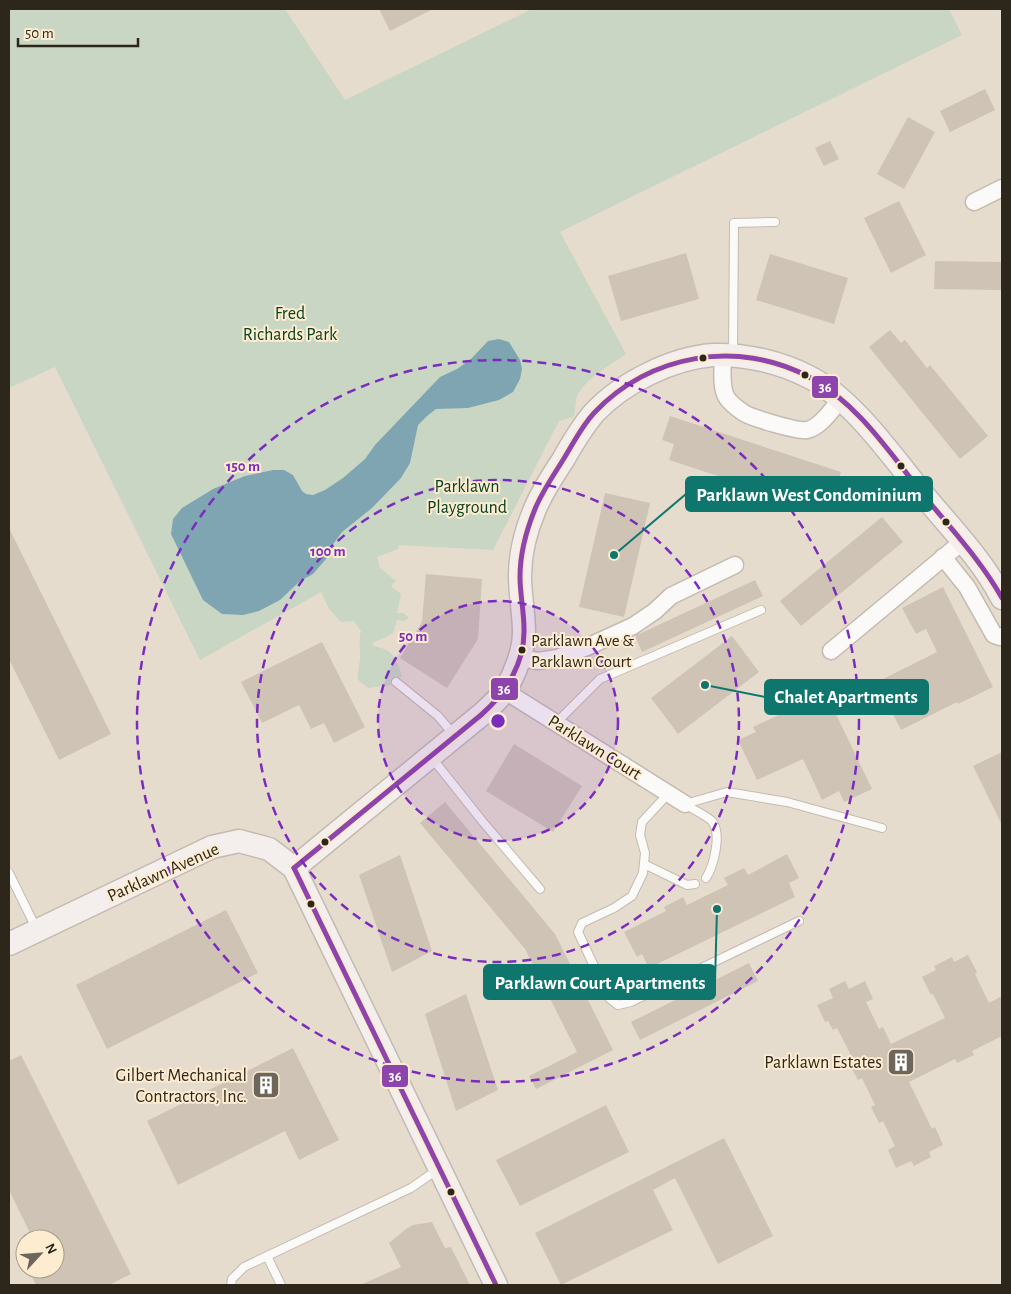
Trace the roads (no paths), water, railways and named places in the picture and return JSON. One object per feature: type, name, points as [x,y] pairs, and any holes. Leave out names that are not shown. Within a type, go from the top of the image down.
[{"type":"street","points":[[974,202],[1002,188]]},
{"type":"street","points":[[496,1285],[294,868],[481,715],[505,691],[519,658],[524,634],[520,575],[524,541],[535,508],[574,440],[594,413],[619,392],[649,374],[679,362],[712,355],[746,357],[779,363],[810,377],[841,399],[864,422],[962,542],[997,588],[1002,598]]},
{"type":"street","points":[[728,356],[723,384],[726,397],[735,407],[746,414],[793,429],[806,431],[817,426],[841,399]]},
{"type":"street","points":[[831,651],[962,542]]},
{"type":"street","points":[[943,557],[967,587],[994,635],[1002,636]]},
{"type":"street","points":[[519,658],[539,661],[558,658],[587,647],[633,626],[655,611],[670,596],[735,565]]},
{"type":"street","name":"Parklawn Court","points":[[505,691],[685,804]]},
{"type":"street","name":"Parklawn Avenue","points":[[9,944],[212,846],[239,841],[269,849],[294,868]]},
{"type":"lane","points":[[728,356],[734,223],[775,222]]},
{"type":"lane","points":[[556,723],[600,679],[761,610]]},
{"type":"lane","points":[[396,682],[438,716],[455,736]]},
{"type":"lane","points":[[431,756],[483,822],[540,889]]},
{"type":"lane","points":[[685,804],[727,792],[787,802],[882,828]]},
{"type":"lane","points":[[668,794],[642,822],[640,835],[645,853],[643,873],[632,896],[614,908],[582,923],[578,932],[609,998],[618,1005],[631,1002],[799,922]]},
{"type":"lane","points":[[685,804],[712,821],[717,834],[712,868],[706,878]]},
{"type":"lane","points":[[644,864],[687,885],[695,884]]},
{"type":"lane","points":[[9,873],[37,931]]},
{"type":"lane","points":[[231,1285],[232,1279],[244,1267],[411,1188],[439,1169]]},
{"type":"lane","points":[[267,1256],[281,1285]]},
{"type":"water","points":[[499,339],[509,342],[520,360],[522,369],[520,379],[513,392],[499,400],[468,408],[436,409],[427,416],[418,425],[410,463],[401,478],[372,508],[342,532],[331,547],[326,559],[313,574],[300,581],[280,600],[259,611],[243,615],[222,614],[203,600],[171,534],[173,519],[182,508],[213,489],[245,476],[273,470],[284,470],[293,475],[302,491],[306,494],[313,495],[325,490],[343,478],[365,459],[375,445],[440,377],[457,369],[471,359],[488,341]]},
{"type":"place","name":"Parklawn West Condominium","points":[[614,555]]},
{"type":"place","name":"Parklawn Ave & Parklawn Court","points":[[522,650]]},
{"type":"place","name":"Chalet Apartments","points":[[705,685]]},
{"type":"place","name":"Parklawn Court Apartments","points":[[717,909]]},
{"type":"place","name":"Parklawn Estates","points":[[901,1062]]},
{"type":"place","name":"Gilbert Mechanical Contractors, Inc.","points":[[266,1085]]},
{"type":"park label","name":"Fred Richards Park","points":[[290,323]]},
{"type":"park label","name":"Parklawn Playground","points":[[467,496]]}]
